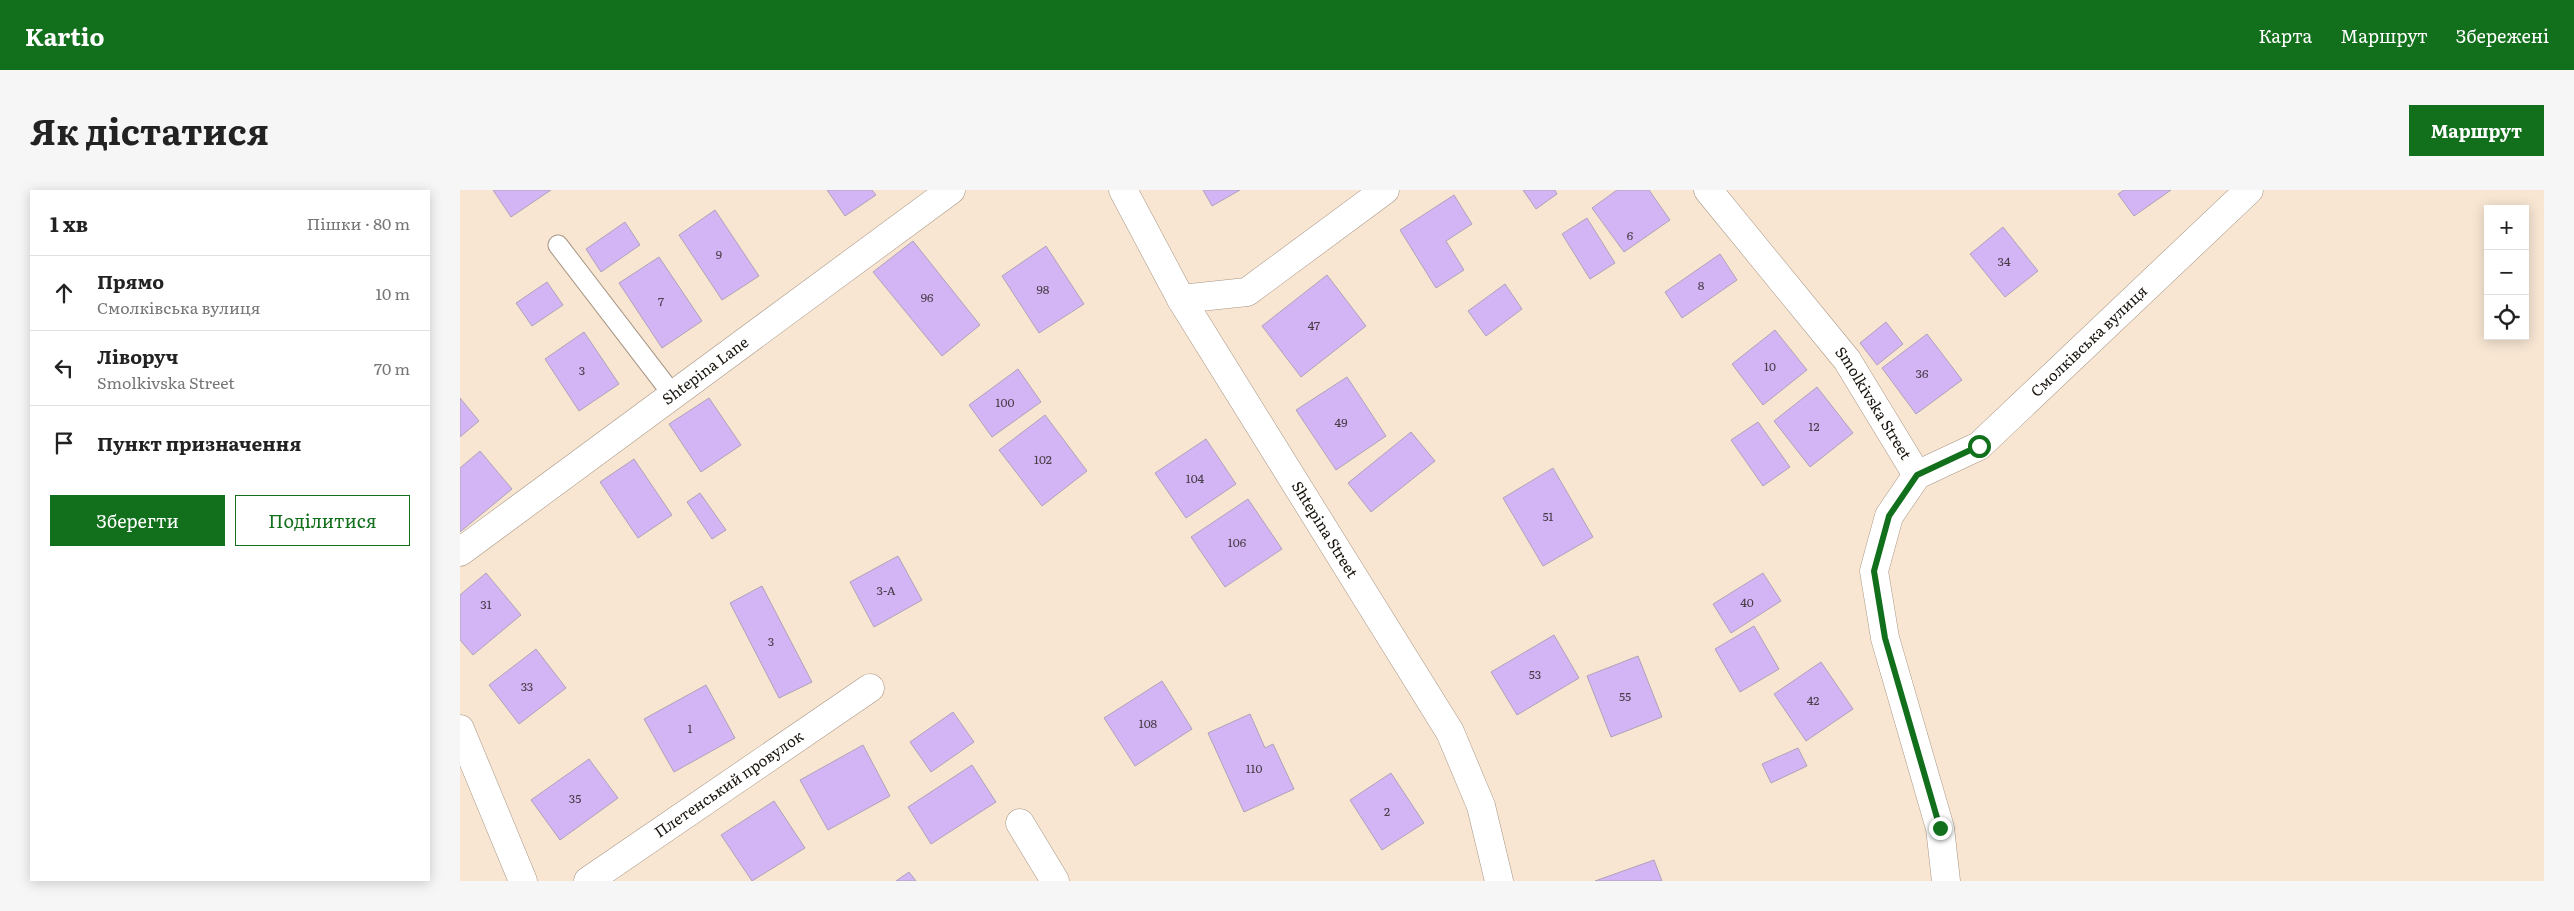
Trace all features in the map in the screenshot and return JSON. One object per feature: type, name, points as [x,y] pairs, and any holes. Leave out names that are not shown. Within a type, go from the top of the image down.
[{"type":"street","name":"Shtepina Lane","points":[[460,552],[951,190]]},
{"type":"street","name":"Shtepina Street","points":[[1123,190],[1181,299],[1450,732],[1481,806],[1499,881]]},
{"type":"street","points":[[1181,299],[1247,292],[1385,190]]},
{"type":"street","name":"Smolkivska Street","points":[[1708,190],[1847,360],[1917,475],[1889,516],[1874,571],[1885,638],[1940,828],[1946,881]]},
{"type":"street","name":"Смолківська вулиця","points":[[1917,475],[1979,446],[2249,190]]},
{"type":"street","name":"Плетенський провулок","points":[[588,881],[870,688]]},
{"type":"street","points":[[460,729],[523,881]]},
{"type":"street","points":[[1020,823],[1055,881]]},
{"type":"lane","points":[[558,245],[672,395]]},
{"type":"building","points":[[493,190],[551,190],[511,217]]},
{"type":"building","points":[[827,190],[872,190],[876,195],[845,216]]},
{"type":"building","points":[[1203,190],[1240,190],[1212,206]]},
{"type":"building","points":[[1523,190],[1555,190],[1557,194],[1536,209]]},
{"type":"building","points":[[1617,190],[1649,190],[1670,220],[1624,252],[1592,208]]},
{"type":"building","points":[[2124,190],[2171,190],[2134,216],[2118,194]]},
{"type":"building","points":[[1454,195],[1472,224],[1446,241],[1464,270],[1436,288],[1400,230]]},
{"type":"building","points":[[715,210],[759,276],[722,300],[679,235]]},
{"type":"building","points":[[1587,218],[1615,263],[1590,279],[1562,234]]},
{"type":"building","points":[[625,222],[640,245],[601,272],[586,249]]},
{"type":"building","points":[[2003,227],[2038,271],[2005,297],[1970,254]]},
{"type":"building","points":[[913,241],[980,325],[942,356],[873,272]]},
{"type":"building","points":[[1046,246],[1084,304],[1039,333],[1002,276]]},
{"type":"building","points":[[1720,254],[1737,280],[1682,318],[1665,292]]},
{"type":"building","points":[[659,257],[702,321],[662,348],[619,283]]},
{"type":"building","points":[[1327,275],[1366,326],[1301,377],[1262,326]]},
{"type":"building","points":[[547,282],[563,305],[532,326],[516,303]]},
{"type":"building","points":[[1505,284],[1522,309],[1486,336],[1468,311]]},
{"type":"building","points":[[1886,322],[1903,344],[1877,365],[1860,343]]},
{"type":"building","points":[[1775,330],[1807,370],[1763,405],[1732,364]]},
{"type":"building","points":[[584,332],[619,384],[579,411],[545,359]]},
{"type":"building","points":[[1927,334],[1962,380],[1916,414],[1882,368]]},
{"type":"building","points":[[1018,369],[1041,402],[992,437],[969,405]]},
{"type":"building","points":[[1347,377],[1386,436],[1336,470],[1296,410]]},
{"type":"building","points":[[1817,387],[1853,433],[1810,467],[1774,421]]},
{"type":"building","points":[[460,398],[479,421],[460,437]]},
{"type":"building","points":[[709,398],[741,445],[701,472],[669,424]]},
{"type":"building","points":[[1045,415],[1087,471],[1042,506],[999,450]]},
{"type":"building","points":[[1758,422],[1790,467],[1763,486],[1731,440]]},
{"type":"building","points":[[1411,432],[1435,461],[1371,512],[1348,483]]},
{"type":"building","points":[[1206,439],[1236,484],[1186,518],[1155,473]]},
{"type":"building","points":[[480,451],[512,489],[460,532],[460,468]]},
{"type":"building","points":[[634,459],[672,515],[638,538],[600,482]]},
{"type":"building","points":[[1553,468],[1593,537],[1543,566],[1503,498]]},
{"type":"building","points":[[700,493],[726,530],[712,539],[687,502]]},
{"type":"building","points":[[1248,499],[1282,549],[1225,587],[1191,537]]},
{"type":"building","points":[[898,556],[922,600],[874,627],[850,582]]},
{"type":"building","points":[[486,573],[521,615],[473,655],[460,640],[460,595]]},
{"type":"building","points":[[1763,573],[1781,601],[1731,633],[1713,604]]},
{"type":"building","points":[[762,586],[812,682],[779,698],[730,603]]},
{"type":"building","points":[[1754,626],[1779,669],[1740,692],[1715,649]]},
{"type":"building","points":[[1554,635],[1579,678],[1517,715],[1491,672]]},
{"type":"building","points":[[536,649],[566,688],[519,724],[489,685]]},
{"type":"building","points":[[1638,656],[1662,717],[1611,737],[1587,676]]},
{"type":"building","points":[[1821,662],[1853,709],[1806,741],[1774,694]]},
{"type":"building","points":[[1162,681],[1192,729],[1135,766],[1104,718]]},
{"type":"building","points":[[706,685],[735,738],[674,772],[644,719]]},
{"type":"building","points":[[953,712],[974,742],[931,772],[910,742]]},
{"type":"building","points":[[1250,714],[1265,748],[1273,744],[1294,789],[1244,812],[1208,733]]},
{"type":"building","points":[[863,745],[890,796],[828,830],[800,780]]},
{"type":"building","points":[[1798,748],[1807,766],[1771,783],[1762,764]]},
{"type":"building","points":[[589,759],[618,798],[560,840],[531,800]]},
{"type":"building","points":[[972,765],[996,802],[931,844],[908,807]]},
{"type":"building","points":[[1391,773],[1424,823],[1382,850],[1350,800]]},
{"type":"building","points":[[774,801],[805,848],[752,881],[721,835]]},
{"type":"building","points":[[1654,860],[1662,881],[1595,881]]},
{"type":"building","points":[[909,872],[916,881],[896,881]]},
{"type":"route","points":[[1940,828],[1885,638],[1874,571],[1889,516],[1917,475],[1979,446]]}]
